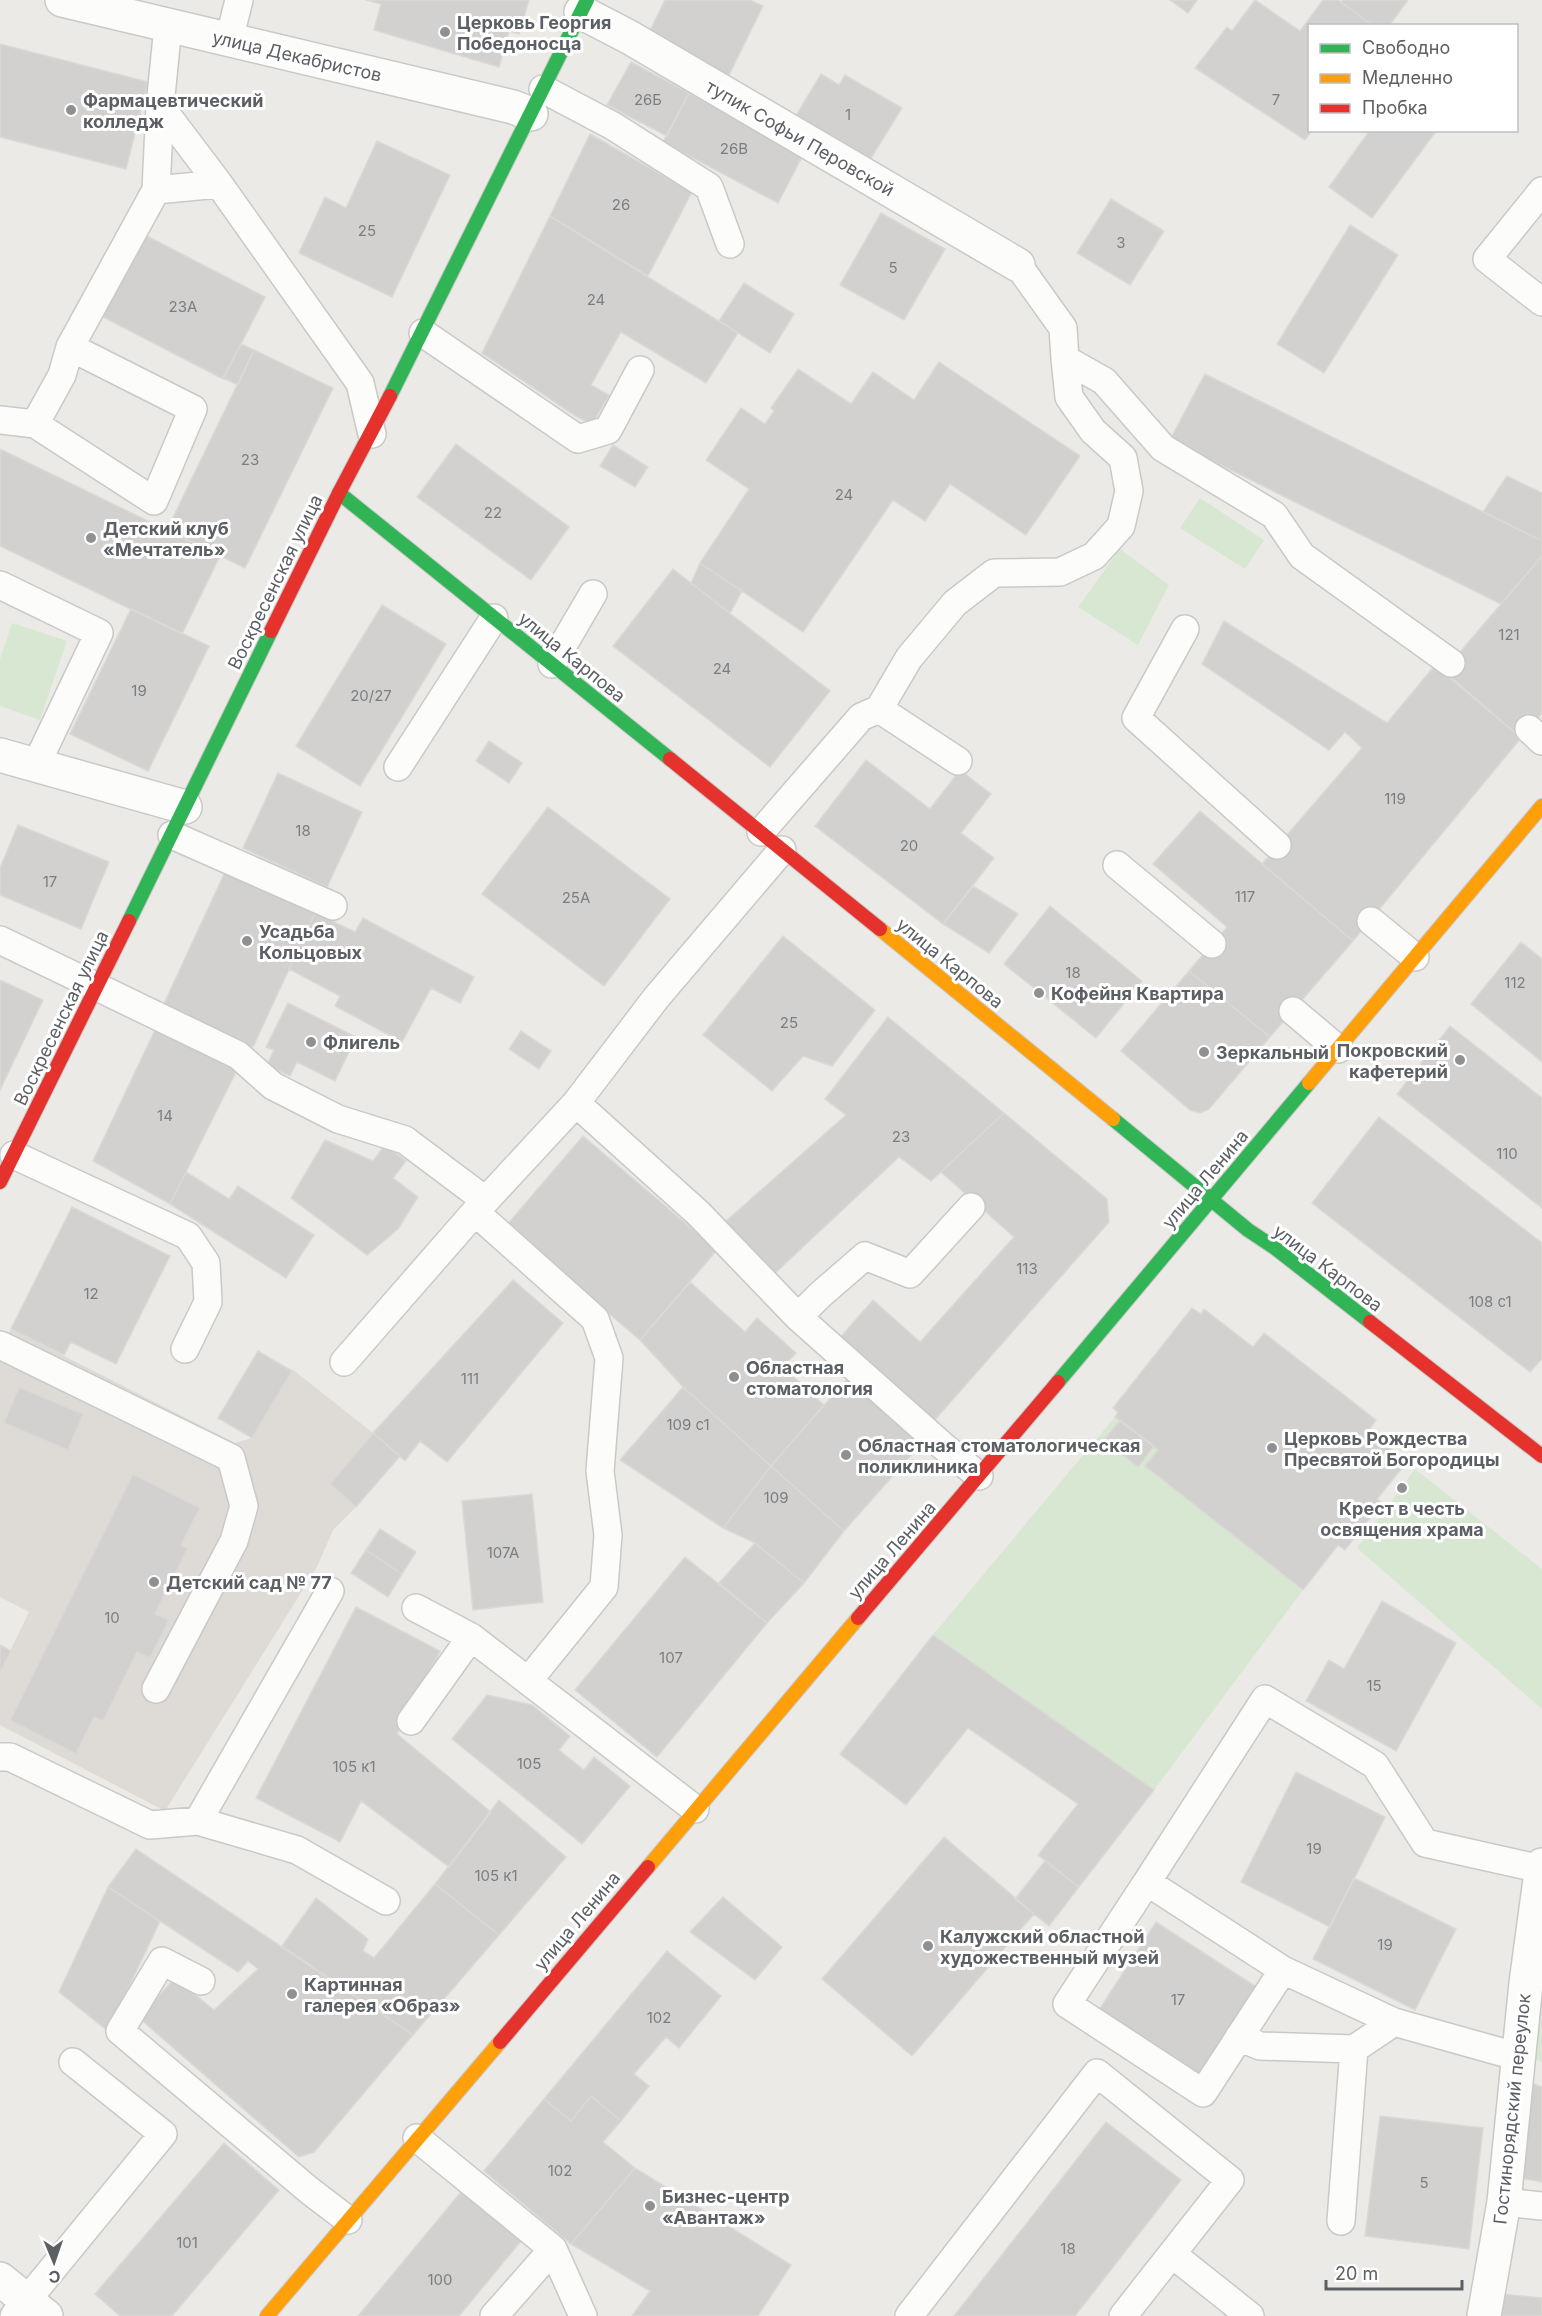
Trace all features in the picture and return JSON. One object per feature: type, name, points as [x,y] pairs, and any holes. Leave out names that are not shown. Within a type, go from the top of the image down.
[{"type":"street","name":"улица Декабристов","points":[[62,0],[513,107],[537,101]]},
{"type":"street","name":"Воскресенская улица","points":[[0,1182],[98,987],[339,493],[423,333],[584,6]]},
{"type":"street","name":"тупик Софьи Перовской","points":[[584,6],[629,38],[1018,265]]},
{"type":"street","name":"улица Карпова","points":[[339,493],[761,832],[1248,1230],[1275,1248],[1542,1456]]},
{"type":"street","points":[[0,755],[36,765],[178,821]]},
{"type":"street","name":"улица Ленина","points":[[267,2316],[980,1476],[1542,806]]},
{"type":"street","name":"Гостинорядский переулок","points":[[1484,2316],[1504,2202],[1526,1983],[1542,1867]]},
{"type":"street","points":[[0,2279],[29,2311]]},
{"type":"lane","points":[[229,40],[238,0]]},
{"type":"lane","points":[[35,424],[62,375],[70,347],[156,190],[160,106],[168,26]]},
{"type":"lane","points":[[537,101],[613,126],[709,187],[730,244]]},
{"type":"lane","points":[[160,106],[219,184],[360,383],[372,434]]},
{"type":"lane","points":[[156,190],[219,184]]},
{"type":"lane","points":[[1542,190],[1487,259],[1542,302]]},
{"type":"lane","points":[[761,832],[861,717],[879,709],[909,658],[955,603],[994,573],[1060,572],[1094,556],[1120,526],[1129,491],[1123,458],[1093,431],[1069,397],[1063,328],[1018,265]]},
{"type":"lane","points":[[423,333],[578,439],[608,430],[640,370]]},
{"type":"lane","points":[[0,420],[35,424],[154,501],[193,409],[70,347]]},
{"type":"lane","points":[[1065,359],[1104,381],[1163,448],[1274,515],[1302,556],[1451,663]]},
{"type":"lane","points":[[0,585],[99,633],[36,765]]},
{"type":"lane","points":[[552,664],[593,594]]},
{"type":"lane","points":[[398,767],[494,618]]},
{"type":"lane","points":[[1185,629],[1136,718],[1277,845]]},
{"type":"lane","points":[[879,709],[958,761]]},
{"type":"lane","points":[[178,821],[333,906]]},
{"type":"lane","points":[[344,1362],[480,1206],[576,1103],[656,998],[782,850]]},
{"type":"lane","points":[[1117,866],[1212,944]]},
{"type":"lane","points":[[1371,921],[1415,957]]},
{"type":"lane","points":[[0,940],[238,1055],[273,1086],[338,1119],[405,1140],[480,1206],[595,1319],[609,1358],[600,1471],[608,1535],[604,1587],[528,1681]]},
{"type":"lane","points":[[1293,1011],[1338,1049]]},
{"type":"lane","points":[[576,1103],[699,1214],[798,1317],[980,1476]]},
{"type":"lane","points":[[14,1155],[188,1236],[206,1263],[208,1302],[185,1349]]},
{"type":"lane","points":[[798,1317],[865,1256],[910,1274],[971,1207]]},
{"type":"lane","points":[[0,1345],[231,1458],[244,1506],[234,1541],[156,1689]]},
{"type":"lane","points":[[198,1821],[330,1591]]},
{"type":"lane","points":[[416,1608],[471,1637],[695,1809]]},
{"type":"lane","points":[[411,1721],[471,1637]]},
{"type":"lane","points":[[1283,1970],[1203,2092],[1067,2004],[1265,1699],[1375,1765],[1425,1843],[1542,1867]]},
{"type":"lane","points":[[0,1757],[10,1757],[150,1825],[198,1821],[297,1850],[386,1901]]},
{"type":"lane","points":[[1147,1882],[1283,1970],[1394,2022],[1519,2057]]},
{"type":"lane","points":[[201,1981],[162,1961],[120,2031],[310,2191],[348,2220]]},
{"type":"lane","points":[[1239,2037],[1260,2046],[1354,2049],[1394,2022]]},
{"type":"lane","points":[[1341,2221],[1354,2049]]},
{"type":"lane","points":[[29,2311],[163,2134],[73,2062]]},
{"type":"lane","points":[[909,2316],[1097,2073],[1230,2180],[1123,2316]]},
{"type":"lane","points":[[417,2138],[553,2249],[583,2316]]},
{"type":"lane","points":[[1504,2202],[1542,2206]]},
{"type":"lane","points":[[494,2316],[553,2249]]},
{"type":"lane","points":[[1172,2254],[1250,2316]]},
{"type":"shaded area","name":"Детский сад № 77","points":[[11,1329],[235,1443],[252,1438],[292,1369],[373,1433],[330,1484],[356,1507],[333,1530],[317,1567],[165,1811],[0,1725],[0,1672],[29,1612],[0,1597],[0,1352]]},
{"type":"green space","points":[[1200,498],[1264,540],[1245,569],[1180,528]]},
{"type":"green space","points":[[1120,549],[1169,585],[1138,645],[1078,607]]},
{"type":"green space","points":[[12,623],[67,641],[40,720],[0,706],[0,659]]},
{"type":"green space","points":[[1115,1417],[1158,1450],[1146,1466],[1303,1590],[1154,1790],[933,1635]]},
{"type":"green space","points":[[1415,1469],[1542,1569],[1542,1709],[1357,1548]]},
{"type":"green space","points":[[1542,2007],[1542,2062],[1533,2058]]},
{"type":"building","name":"Церковь Георгия Победоносца","points":[[366,0],[529,0],[519,34],[509,31],[499,67],[374,30],[381,4]]},
{"type":"building","points":[[665,0],[750,0],[763,6],[728,77],[647,37]]},
{"type":"building","points":[[1170,0],[1197,0],[1188,13]]},
{"type":"building","points":[[1255,0],[1300,31],[1323,0],[1338,0],[1370,24],[1308,24],[1308,132],[1311,132],[1305,140],[1195,68],[1227,27],[1232,31]]},
{"type":"building","points":[[1343,0],[1408,0],[1390,24],[1370,24],[1341,2]]},
{"type":"building","name":"Фармацевтический колледж","points":[[0,44],[148,82],[126,169],[0,137]]},
{"type":"building","points":[[631,62],[689,93],[667,136],[607,105]]},
{"type":"building","points":[[821,74],[839,85],[845,75],[902,108],[868,163],[794,119]]},
{"type":"building","points":[[689,93],[804,153],[778,203],[663,142]]},
{"type":"building","points":[[1369,132],[1436,132],[1372,218],[1329,187]]},
{"type":"building","points":[[590,134],[692,192],[648,276],[550,216]]},
{"type":"building","points":[[377,141],[450,175],[392,297],[299,253],[325,197],[346,208]]},
{"type":"building","points":[[1111,199],[1164,231],[1130,285],[1077,253]]},
{"type":"building","points":[[881,213],[945,249],[904,320],[840,285]]},
{"type":"building","points":[[550,216],[738,333],[706,383],[621,332],[591,385],[609,395],[592,425],[482,353]]},
{"type":"building","points":[[1350,225],[1398,255],[1324,373],[1277,344]]},
{"type":"building","points":[[143,234],[265,297],[223,379],[101,316]]},
{"type":"building","points":[[744,283],[794,314],[770,353],[719,321]]},
{"type":"building","points":[[241,344],[254,350],[238,385],[223,378]]},
{"type":"building","points":[[254,350],[333,388],[245,568],[167,530]]},
{"type":"building","points":[[939,362],[1080,456],[1026,535],[950,484],[925,521],[893,500],[803,632],[700,563],[749,489],[706,460],[741,408],[765,424],[774,411],[771,408],[798,369],[851,404],[873,372],[914,400]]},
{"type":"building","points":[[1205,374],[1542,541],[1542,556],[1501,604],[1170,440]]},
{"type":"building","points":[[456,444],[569,527],[531,580],[417,497]]},
{"type":"building","points":[[613,445],[648,467],[635,487],[600,466]]},
{"type":"building","name":"Детский клуб «Мечтатель»","points":[[0,449],[220,556],[182,634],[0,546]]},
{"type":"building","points":[[1507,476],[1542,493],[1542,541],[1483,512]]},
{"type":"building","points":[[1542,556],[1542,713],[1521,738],[1443,672]]},
{"type":"building","points":[[700,563],[742,591],[730,613],[691,583]]},
{"type":"building","points":[[673,569],[830,691],[770,767],[613,646]]},
{"type":"building","points":[[382,605],[446,644],[360,786],[296,746]]},
{"type":"building","points":[[131,609],[209,646],[148,771],[70,734]]},
{"type":"building","points":[[1224,621],[1387,723],[1436,664],[1521,738],[1353,941],[1262,864],[1362,748],[1345,732],[1329,750],[1202,664]]},
{"type":"building","points":[[489,741],[522,763],[509,783],[476,761]]},
{"type":"building","points":[[866,760],[930,809],[960,770],[991,794],[961,833],[994,858],[943,924],[815,826]]},
{"type":"building","points":[[278,773],[362,812],[327,887],[243,848]]},
{"type":"building","points":[[548,807],[670,899],[604,986],[482,894]]},
{"type":"building","points":[[1200,811],[1353,941],[1270,1037],[1189,971],[1227,927],[1153,864]]},
{"type":"building","points":[[18,825],[109,862],[81,929],[0,895],[0,868]]},
{"type":"building","name":"Усадьба Кольцовых","points":[[225,872],[315,913],[253,1047],[163,1006]]},
{"type":"building","points":[[973,886],[1018,914],[989,953],[943,924]]},
{"type":"building","points":[[1050,906],[1142,981],[1096,1038],[1004,964]]},
{"type":"building","points":[[315,913],[355,932],[363,918],[474,977],[460,1003],[431,988],[402,1042],[335,1006],[340,996],[289,969]]},
{"type":"building","points":[[783,936],[875,1010],[832,1066],[803,1056],[772,1091],[703,1035]]},
{"type":"building","points":[[1521,942],[1542,959],[1542,1062],[1471,1004]]},
{"type":"building","points":[[1189,971],[1270,1037],[1209,1109],[1200,1113],[1190,1110],[1121,1051]]},
{"type":"building","points":[[0,980],[43,1000],[0,1090]]},
{"type":"building","name":"Флигель","points":[[288,1003],[356,1037],[335,1081],[297,1062],[290,1076],[267,1065],[274,1050],[266,1047]]},
{"type":"building","points":[[888,1017],[1004,1113],[931,1181],[899,1157],[773,1275],[725,1222],[846,1115],[825,1099]]},
{"type":"building","points":[[1450,1026],[1542,1098],[1542,1208],[1397,1094]]},
{"type":"building","points":[[155,1030],[238,1068],[170,1204],[93,1161]]},
{"type":"building","points":[[521,1031],[551,1051],[539,1069],[509,1049]]},
{"type":"building","points":[[1004,1113],[1107,1199],[1109,1222],[933,1422],[838,1340],[873,1300],[920,1342],[1014,1237],[941,1172]]},
{"type":"building","points":[[1379,1117],[1542,1243],[1542,1359],[1530,1372],[1312,1203]]},
{"type":"building","points":[[583,1136],[717,1250],[640,1340],[506,1226]]},
{"type":"building","points":[[325,1140],[373,1161],[385,1145],[406,1161],[393,1178],[418,1197],[398,1229],[367,1255],[291,1198]]},
{"type":"building","points":[[186,1172],[229,1199],[238,1186],[314,1235],[286,1278],[170,1204]]},
{"type":"building","points":[[72,1207],[170,1256],[116,1364],[71,1342],[64,1355],[11,1329]]},
{"type":"building","points":[[513,1280],[563,1323],[447,1462],[420,1441],[405,1461],[373,1433]]},
{"type":"building","name":"Областная стоматология","points":[[690,1282],[745,1332],[757,1318],[796,1353],[783,1367],[824,1405],[771,1466],[683,1387],[640,1340]]},
{"type":"building","name":"Церковь Рождества Пресвятой Богородицы","points":[[1192,1308],[1201,1314],[1204,1309],[1253,1347],[1264,1333],[1376,1420],[1368,1431],[1407,1462],[1377,1499],[1382,1503],[1345,1550],[1338,1545],[1303,1590],[1145,1466],[1158,1450],[1115,1417],[1118,1412],[1113,1408]]},
{"type":"building","points":[[258,1351],[292,1371],[252,1438],[218,1418]]},
{"type":"building","name":"Областная стоматологическая поликлиника","points":[[847,1379],[921,1444],[844,1531],[771,1466]]},
{"type":"building","points":[[19,1387],[83,1414],[68,1450],[4,1423]]},
{"type":"building","points":[[683,1387],[771,1466],[723,1528],[620,1460]]},
{"type":"building","points":[[1120,1420],[1154,1446],[1138,1467],[1104,1440]]},
{"type":"building","points":[[373,1433],[400,1456],[356,1507],[330,1484]]},
{"type":"building","points":[[771,1466],[844,1531],[804,1583],[755,1543],[723,1528]]},
{"type":"building","points":[[133,1474],[200,1508],[181,1545],[188,1548],[155,1614],[169,1620],[150,1658],[137,1652],[103,1721],[94,1717],[76,1754],[10,1720]]},
{"type":"building","points":[[532,1494],[543,1602],[473,1610],[462,1501]]},
{"type":"building","points":[[380,1529],[416,1552],[402,1574],[366,1550]]},
{"type":"building","points":[[755,1543],[804,1583],[767,1623],[719,1583]]},
{"type":"building","points":[[366,1550],[402,1574],[388,1597],[351,1573]]},
{"type":"building","points":[[685,1557],[767,1623],[657,1757],[575,1690]]},
{"type":"building","points":[[1382,1601],[1456,1643],[1396,1751],[1306,1701],[1329,1660],[1344,1669]]},
{"type":"building","points":[[356,1607],[440,1651],[397,1734],[491,1812],[449,1867],[361,1801],[340,1842],[256,1798]]},
{"type":"building","points":[[933,1635],[1154,1790],[1079,1887],[1038,1855],[1078,1804],[968,1728],[906,1805],[840,1754]]},
{"type":"building","points":[[0,1645],[11,1651],[0,1672]]},
{"type":"building","points":[[487,1695],[532,1705],[570,1736],[559,1750],[584,1770],[594,1757],[630,1786],[582,1844],[452,1739]]},
{"type":"building","points":[[1296,1772],[1385,1817],[1330,1927],[1241,1882]]},
{"type":"building","points":[[499,1800],[566,1857],[499,1935],[435,1884]]},
{"type":"building","name":"Калужский областной художественный музей","points":[[944,1837],[1034,1914],[912,2056],[822,1979]]},
{"type":"building","name":"Картинная галерея «Образ»","points":[[136,1849],[413,2035],[314,2152],[299,2157],[139,2018],[175,1978],[214,2010],[258,1969],[248,1961],[238,1972],[108,1887]]},
{"type":"building","points":[[1045,1861],[1079,1887],[1049,1926],[1015,1899]]},
{"type":"building","points":[[1354,1878],[1456,1929],[1415,2010],[1313,1959]]},
{"type":"building","points":[[435,1884],[499,1935],[413,2035],[282,1946],[316,1898],[368,1939],[363,1951],[374,1958]]},
{"type":"building","points":[[108,1887],[160,1921],[108,2031],[59,1992]]},
{"type":"building","points":[[723,1897],[782,1947],[755,1980],[690,1932]]},
{"type":"building","points":[[1156,1922],[1258,1988],[1201,2076],[1099,2010]]},
{"type":"building","points":[[667,1951],[721,1996],[679,2048],[666,2037],[634,2074],[649,2086],[621,2121],[591,2096],[571,2121],[544,2099]]},
{"type":"building","points":[[1532,2083],[1542,2087],[1542,2182],[1521,2178]]},
{"type":"building","points":[[591,2096],[621,2121],[603,2142],[635,2168],[571,2244],[484,2171],[544,2099],[571,2121]]},
{"type":"building","points":[[1380,2116],[1483,2128],[1469,2249],[1365,2236]]},
{"type":"building","points":[[1106,2122],[1181,2180],[1075,2316],[954,2316]]},
{"type":"building","points":[[224,2143],[279,2190],[172,2316],[120,2316],[95,2294]]},
{"type":"building","name":"Бизнес-центр «Авантаж»","points":[[635,2168],[791,2265],[758,2316],[632,2316],[650,2291],[571,2244]]},
{"type":"building","points":[[461,2192],[521,2241],[459,2316],[358,2316]]},
{"type":"building","points":[[1502,2294],[1542,2298],[1542,2316],[1500,2316]]},
{"type":"traffic: fast","points":[[390,396],[587,0]]},
{"type":"traffic: fast","points":[[339,493],[670,759]]},
{"type":"traffic: fast","points":[[129,921],[271,631]]},
{"type":"traffic: fast","points":[[1058,1382],[1309,1083]]},
{"type":"traffic: fast","points":[[1113,1119],[1248,1230],[1275,1248],[1370,1322]]},
{"type":"traffic: slow","points":[[1309,1083],[1542,806]]},
{"type":"traffic: slow","points":[[880,929],[1113,1119]]},
{"type":"traffic: slow","points":[[648,1867],[858,1618]]},
{"type":"traffic: slow","points":[[267,2316],[500,2042]]},
{"type":"traffic: jam","points":[[271,631],[390,396]]},
{"type":"traffic: jam","points":[[670,759],[880,929]]},
{"type":"traffic: jam","points":[[0,1182],[129,921]]},
{"type":"traffic: jam","points":[[1370,1322],[1542,1456]]},
{"type":"traffic: jam","points":[[858,1618],[1058,1382]]},
{"type":"traffic: jam","points":[[500,2042],[648,1867]]},
{"type":"place","name":"Церковь Георгия Победоносца","points":[[445,32]]},
{"type":"place","name":"Фармацевтический колледж","points":[[71,110]]},
{"type":"place","name":"Детский клуб «Мечтатель»","points":[[91,538]]},
{"type":"place","name":"Усадьба Кольцовых","points":[[247,941]]},
{"type":"place","name":"Кофейня Квартира","points":[[1039,993]]},
{"type":"place","name":"Флигель","points":[[311,1042]]},
{"type":"place","name":"Зеркальный","points":[[1204,1052]]},
{"type":"place","name":"Покровский кафетерий","points":[[1460,1060]]},
{"type":"place","name":"Областная стоматология","points":[[734,1377]]},
{"type":"place","name":"Церковь Рождества Пресвятой Богородицы","points":[[1272,1448]]},
{"type":"place","name":"Областная стоматологическая поликлиника","points":[[846,1455]]},
{"type":"place","name":"Крест в честь освящения храма","points":[[1402,1488]]},
{"type":"place","name":"Детский сад № 77","points":[[154,1582]]},
{"type":"place","name":"Калужский областной художественный музей","points":[[928,1946]]},
{"type":"place","name":"Картинная галерея «Образ»","points":[[292,1994]]},
{"type":"place","name":"Бизнес-центр «Авантаж»","points":[[650,2206]]}]
